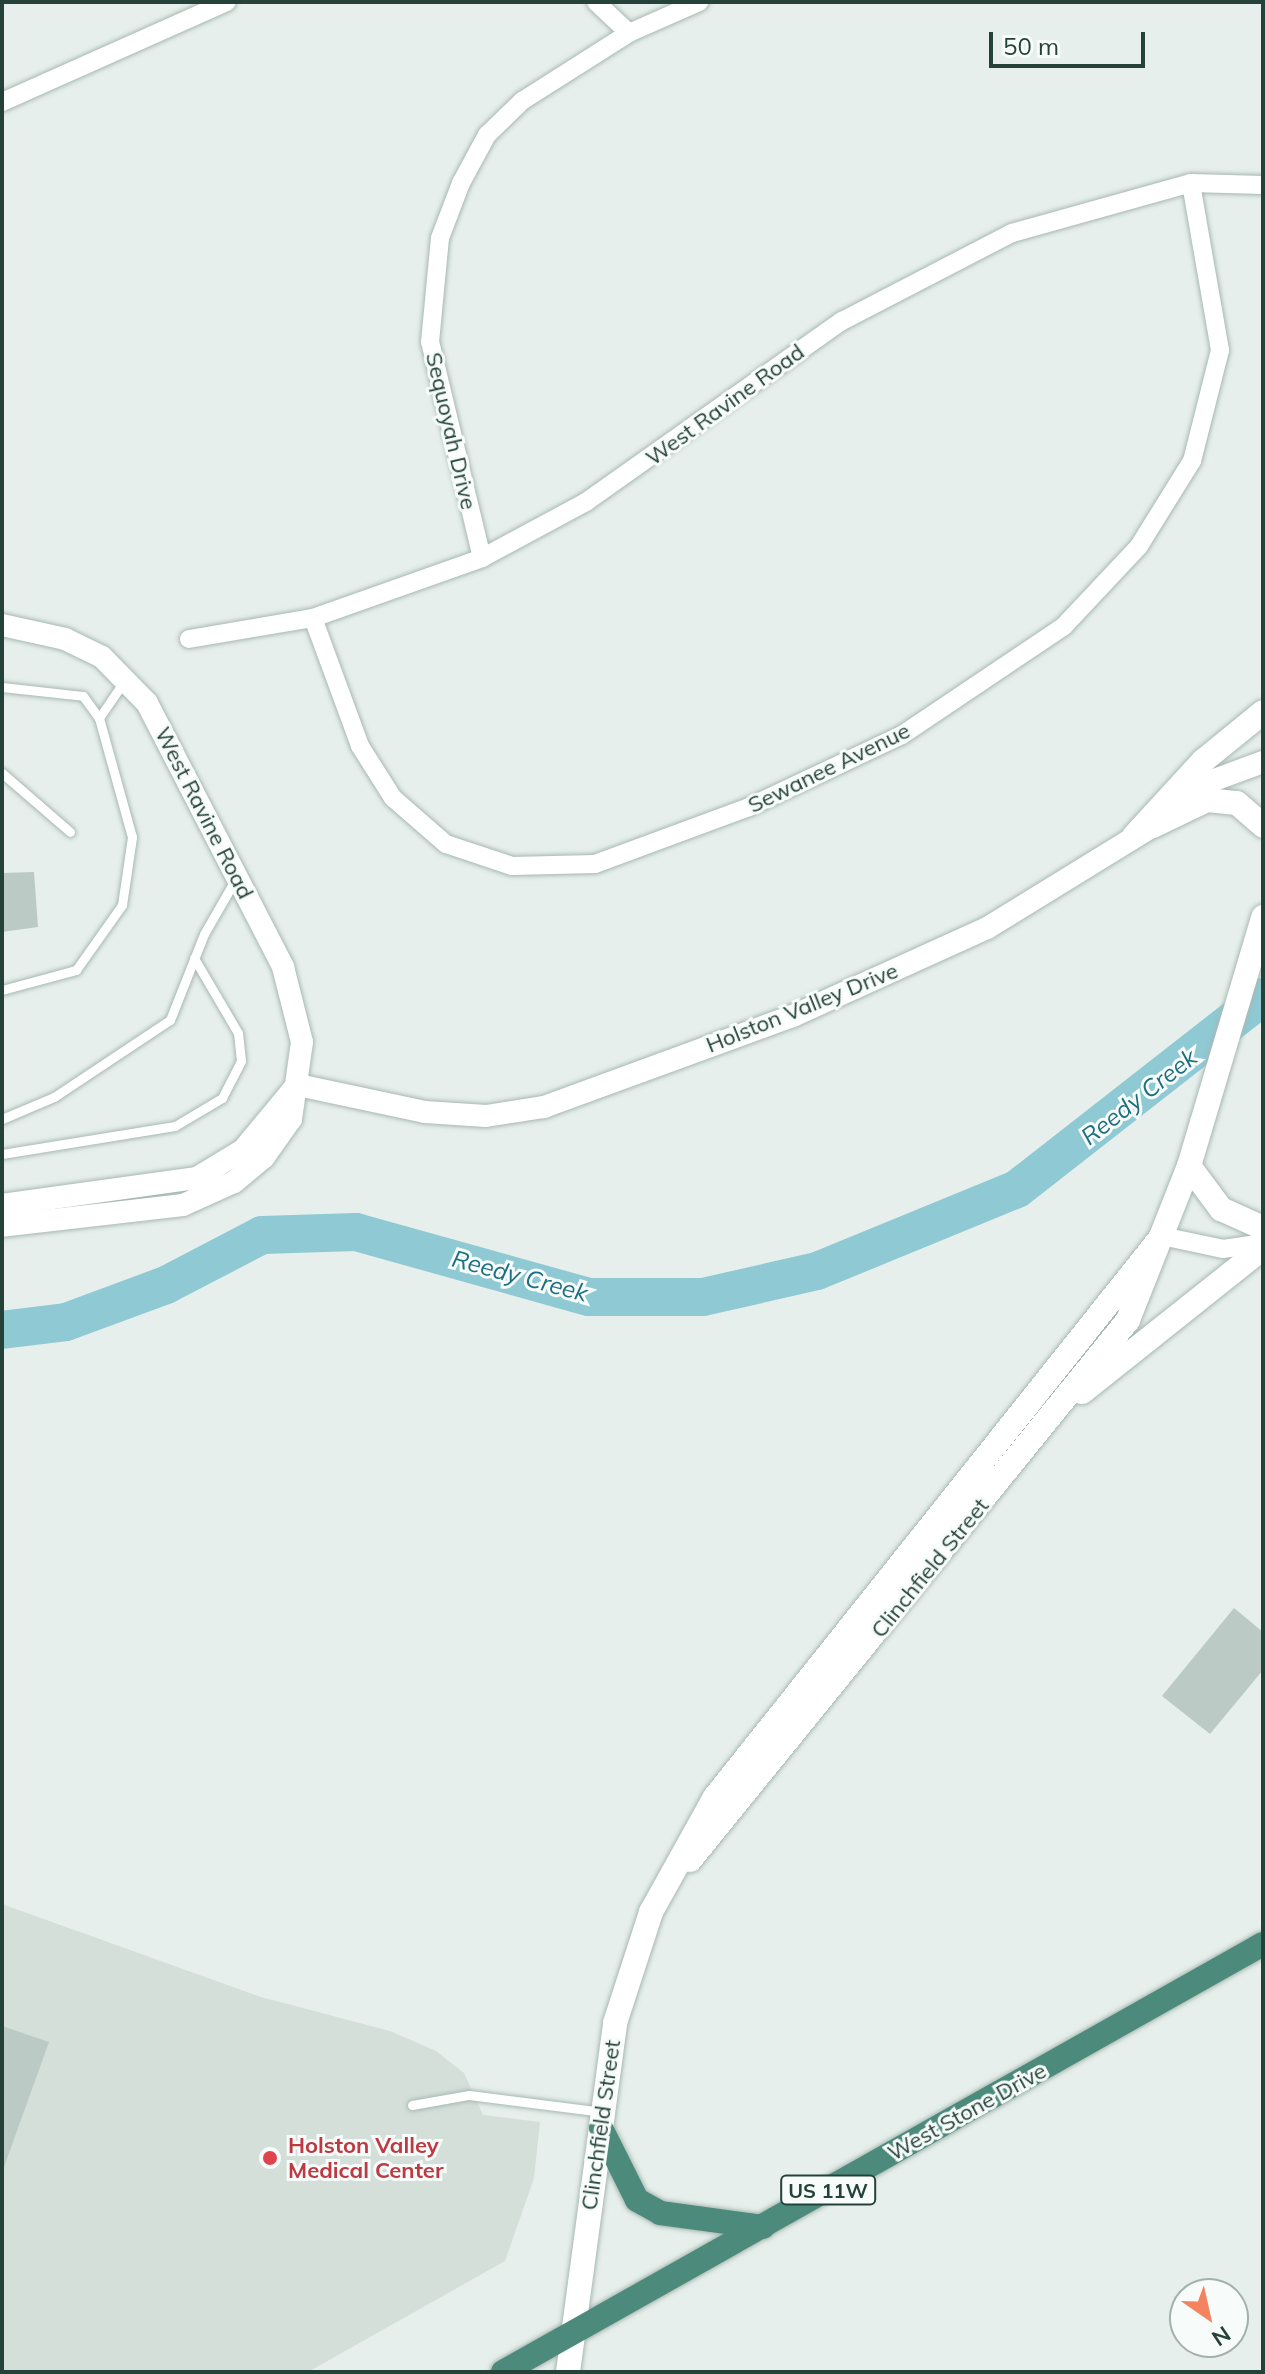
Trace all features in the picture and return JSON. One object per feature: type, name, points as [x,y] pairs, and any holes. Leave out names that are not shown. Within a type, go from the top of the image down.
[{"type":"highway","name":"West Stone Drive","points":[[503,2372],[1263,1944]]},
{"type":"highway","points":[[602,2120],[637,2200],[660,2213],[763,2227]]},
{"type":"main road","points":[[1144,831],[1203,761],[1263,712]]},
{"type":"main road","points":[[1144,831],[1207,800],[1237,803],[1263,826]]},
{"type":"main road","name":"Clinchfield Street","points":[[670,1880],[735,1813],[1128,1320],[1189,1166],[1263,917]]},
{"type":"main road","points":[[1189,1166],[1221,1209],[1263,1228]]},
{"type":"main road","name":"Clinchfield Street","points":[[568,2372],[615,2023],[638,1939],[715,1797],[1162,1236]]},
{"type":"main road","points":[[1049,1419],[1263,1245]]},
{"type":"street","points":[[2,102],[227,2]]},
{"type":"street","points":[[596,2],[629,33]]},
{"type":"street","name":"Sequoyah Drive","points":[[482,558],[430,342],[440,238],[487,135],[559,73],[629,33],[699,2]]},
{"type":"street","name":"West Ravine Road","points":[[189,639],[313,618],[482,558],[586,502],[842,321],[925,274],[1012,233],[1191,183],[1263,185]]},
{"type":"street","name":"Sewanee Avenue","points":[[313,618],[360,746],[393,798],[446,844],[512,866],[595,864],[749,807],[902,735],[1064,626],[1139,546],[1192,461],[1220,350],[1191,183]]},
{"type":"street","name":"West Ravine Road","points":[[2,625],[65,639],[127,677],[165,734],[297,1003],[298,1085],[291,1119],[276,1144],[219,1191],[183,1205],[2,1226]]},
{"type":"street","name":"Holston Valley Drive","points":[[298,1085],[425,1112],[486,1116],[544,1107],[793,1016],[974,935],[1144,831],[1206,783],[1263,762]]},
{"type":"street","points":[[2,1205],[197,1178],[243,1150],[298,1085]]},
{"type":"street","points":[[1162,1236],[1223,1249],[1263,1245]]},
{"type":"lane","points":[[99,718],[127,677]]},
{"type":"lane","points":[[2,687],[83,696],[99,718],[132,837],[122,905],[76,970],[2,990]]},
{"type":"lane","points":[[2,773],[70,832]]},
{"type":"lane","points":[[2,1119],[54,1097],[151,1038],[170,1020],[194,958],[237,877]]},
{"type":"lane","points":[[2,1154],[175,1126],[222,1098],[241,1061],[238,1033],[194,958]]},
{"type":"lane","points":[[412,2105],[469,2095],[602,2120]]},
{"type":"shaded area","name":"Holston Valley Medical Center","points":[[2,1904],[261,1997],[390,2031],[436,2051],[464,2073],[483,2115],[540,2122],[534,2178],[505,2261],[308,2372],[2,2372]]},
{"type":"building","points":[[34,872],[38,927],[2,932],[2,873]]},
{"type":"building","points":[[1234,1608],[1263,1632],[1263,1670],[1210,1734],[1162,1696]]},
{"type":"building","points":[[2,2026],[49,2042],[4,2167],[2,2167]]},
{"type":"waterway","name":"Reedy Creek","points":[[2,1330],[66,1322],[166,1285],[262,1235],[356,1232],[589,1297],[703,1297],[817,1271],[1017,1189],[1263,997]]},
{"type":"place","name":"Holston Valley Medical Center","points":[[270,2158]]}]
